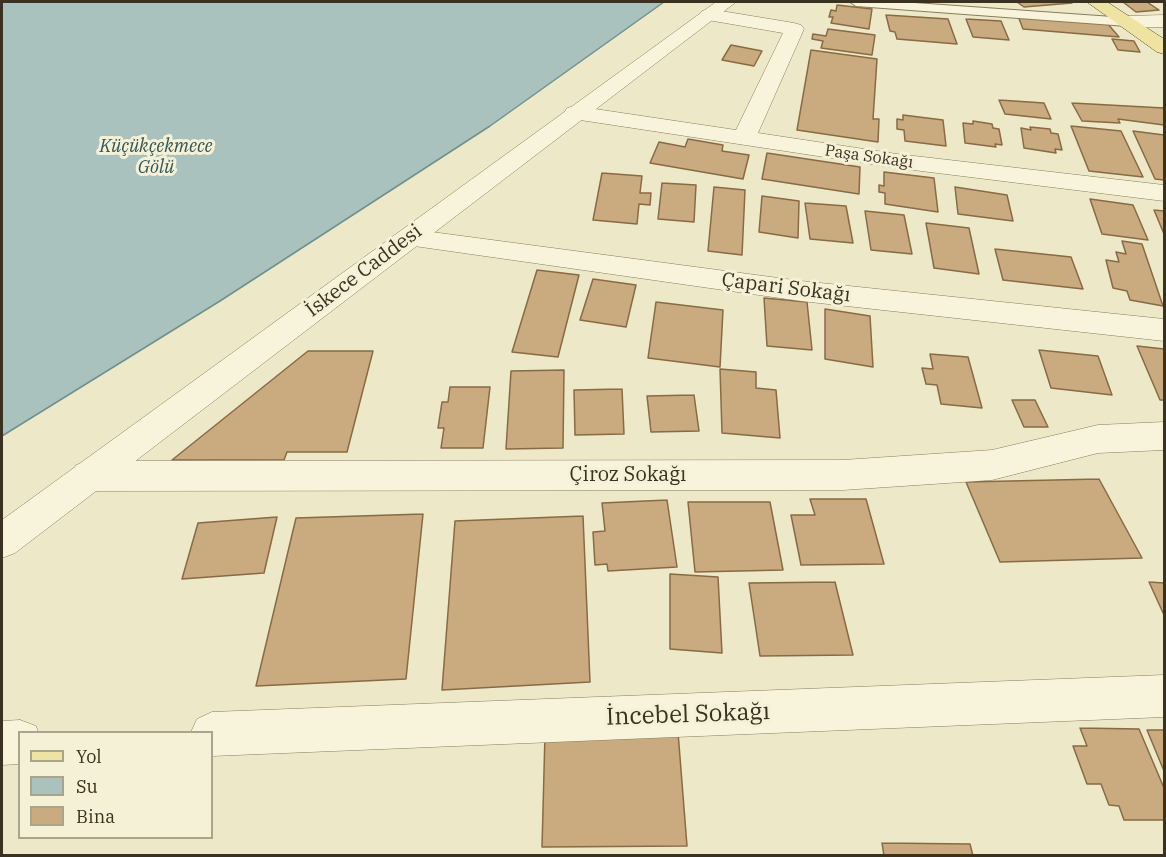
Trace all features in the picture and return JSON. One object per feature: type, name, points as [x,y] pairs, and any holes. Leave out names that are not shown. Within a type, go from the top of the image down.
[{"type":"main road","points":[[1096,2],[1164,48]]},
{"type":"street","points":[[718,8],[794,29],[744,138]]},
{"type":"street","name":"İskece Caddesi","points":[[2,541],[718,8]]},
{"type":"street","points":[[1126,22],[1164,21]]},
{"type":"street","name":"Paşa Sokağı","points":[[575,113],[908,163],[1164,193]]},
{"type":"street","name":"Çapari Sokağı","points":[[409,238],[801,291],[1164,330]]},
{"type":"street","name":"Çiroz Sokağı","points":[[88,476],[843,475],[992,465],[1098,439],[1164,436]]},
{"type":"street","name":"İncebel Sokağı","points":[[213,735],[1164,696]]},
{"type":"street","points":[[2,743],[18,742]]},
{"type":"lane","points":[[856,2],[1126,22]]},
{"type":"water","name":"Küçükçekmece Gölü","points":[[2,2],[664,2],[490,126],[220,301],[2,436]]},
{"type":"building","points":[[1017,2],[1070,2],[1072,3],[1024,7]]},
{"type":"building","points":[[1123,2],[1147,2],[1159,10],[1136,12]]},
{"type":"building","points":[[837,5],[872,9],[869,29],[831,23],[833,17],[829,17],[831,10],[836,11]]},
{"type":"building","points":[[886,15],[948,19],[957,44],[897,39],[895,32],[890,31]]},
{"type":"building","points":[[1018,16],[1107,23],[1119,37],[1023,29]]},
{"type":"building","points":[[966,19],[1001,21],[1009,40],[973,37]]},
{"type":"building","points":[[828,29],[875,35],[872,55],[821,48],[823,41],[812,39],[813,34],[826,36]]},
{"type":"building","points":[[1112,39],[1134,41],[1140,52],[1118,50]]},
{"type":"building","points":[[731,45],[762,51],[754,66],[722,60]]},
{"type":"building","points":[[811,50],[877,59],[873,119],[879,119],[878,142],[797,130]]},
{"type":"building","points":[[999,100],[1044,103],[1051,119],[1005,114]]},
{"type":"building","points":[[1072,103],[1164,108],[1164,125],[1118,119],[1120,123],[1082,121]]},
{"type":"building","points":[[903,115],[943,120],[946,146],[905,141],[904,130],[897,129],[897,119],[903,120]]},
{"type":"building","points":[[973,121],[992,124],[993,128],[999,129],[1002,145],[995,144],[996,147],[965,143],[963,123],[973,124]]},
{"type":"building","points":[[1071,126],[1121,131],[1143,177],[1089,171]]},
{"type":"building","points":[[1030,127],[1050,129],[1051,133],[1058,134],[1062,150],[1055,149],[1056,153],[1024,148],[1021,128],[1031,130]]},
{"type":"building","points":[[1133,131],[1164,135],[1164,180],[1155,179]]},
{"type":"building","points":[[688,139],[723,145],[722,151],[749,155],[743,179],[650,163],[659,142],[685,147]]},
{"type":"building","points":[[767,153],[860,167],[859,194],[762,179]]},
{"type":"building","points":[[884,172],[934,178],[938,212],[885,204],[885,193],[879,192],[879,185],[884,186]]},
{"type":"building","points":[[602,173],[642,176],[640,193],[651,193],[650,205],[639,204],[637,224],[593,220]]},
{"type":"building","points":[[662,183],[696,185],[694,222],[658,219]]},
{"type":"building","points":[[714,187],[745,190],[742,255],[708,251]]},
{"type":"building","points":[[955,187],[1007,195],[1013,221],[958,214]]},
{"type":"building","points":[[762,196],[799,201],[798,238],[759,232]]},
{"type":"building","points":[[1090,199],[1133,205],[1148,240],[1102,234]]},
{"type":"building","points":[[805,203],[846,206],[853,243],[810,239]]},
{"type":"building","points":[[1154,210],[1164,211],[1164,234]]},
{"type":"building","points":[[865,211],[904,215],[912,254],[871,250]]},
{"type":"building","points":[[926,223],[969,228],[979,274],[934,268]]},
{"type":"building","points":[[1122,241],[1142,244],[1163,306],[1130,300],[1127,291],[1113,288],[1106,260],[1119,262],[1116,252],[1126,254]]},
{"type":"building","points":[[995,249],[1071,257],[1083,289],[1003,280]]},
{"type":"building","points":[[537,270],[579,275],[558,357],[512,352]]},
{"type":"building","points":[[593,279],[636,285],[626,327],[580,320]]},
{"type":"building","points":[[764,298],[807,302],[812,350],[767,346]]},
{"type":"building","points":[[656,302],[723,310],[720,367],[648,358]]},
{"type":"building","points":[[825,309],[870,316],[873,367],[825,359]]},
{"type":"building","points":[[1137,346],[1164,349],[1164,400],[1160,400]]},
{"type":"building","points":[[1039,350],[1098,356],[1112,395],[1051,388]]},
{"type":"building","points":[[308,351],[373,351],[347,452],[287,452],[284,460],[172,460]]},
{"type":"building","points":[[930,354],[968,357],[982,408],[941,404],[937,385],[926,384],[922,368],[933,369]]},
{"type":"building","points":[[720,369],[756,372],[756,388],[776,390],[780,438],[722,433]]},
{"type":"building","points":[[564,370],[563,448],[506,449],[511,371]]},
{"type":"building","points":[[450,387],[490,387],[483,448],[441,448],[444,428],[438,428],[442,402],[448,402]]},
{"type":"building","points":[[622,389],[624,434],[575,435],[574,390]]},
{"type":"building","points":[[694,395],[699,431],[651,432],[647,396]]},
{"type":"building","points":[[1012,400],[1035,400],[1048,427],[1024,427]]},
{"type":"building","points":[[1099,479],[1142,558],[1000,562],[966,482]]},
{"type":"building","points":[[810,499],[866,499],[884,564],[801,565],[791,515],[815,515]]},
{"type":"building","points":[[667,500],[677,567],[608,571],[607,564],[595,565],[593,532],[605,531],[602,503]]},
{"type":"building","points":[[688,502],[770,502],[783,570],[695,572]]},
{"type":"building","points":[[423,514],[406,679],[256,686],[296,518]]},
{"type":"building","points":[[583,516],[590,682],[442,690],[455,521]]},
{"type":"building","points":[[277,517],[264,573],[182,579],[198,523]]},
{"type":"building","points":[[670,574],[718,577],[722,653],[670,649]]},
{"type":"building","points":[[835,582],[853,655],[760,656],[749,583]]},
{"type":"building","points":[[1149,582],[1164,583],[1164,615]]},
{"type":"building","points":[[1080,728],[1139,729],[1164,788],[1164,820],[1124,820],[1119,806],[1109,805],[1101,784],[1087,784],[1073,746],[1087,746]]},
{"type":"building","points":[[1147,730],[1164,730],[1164,771]]},
{"type":"building","points":[[678,732],[687,846],[542,847],[545,734]]},
{"type":"building","points":[[882,843],[970,844],[973,856],[884,856]]}]
